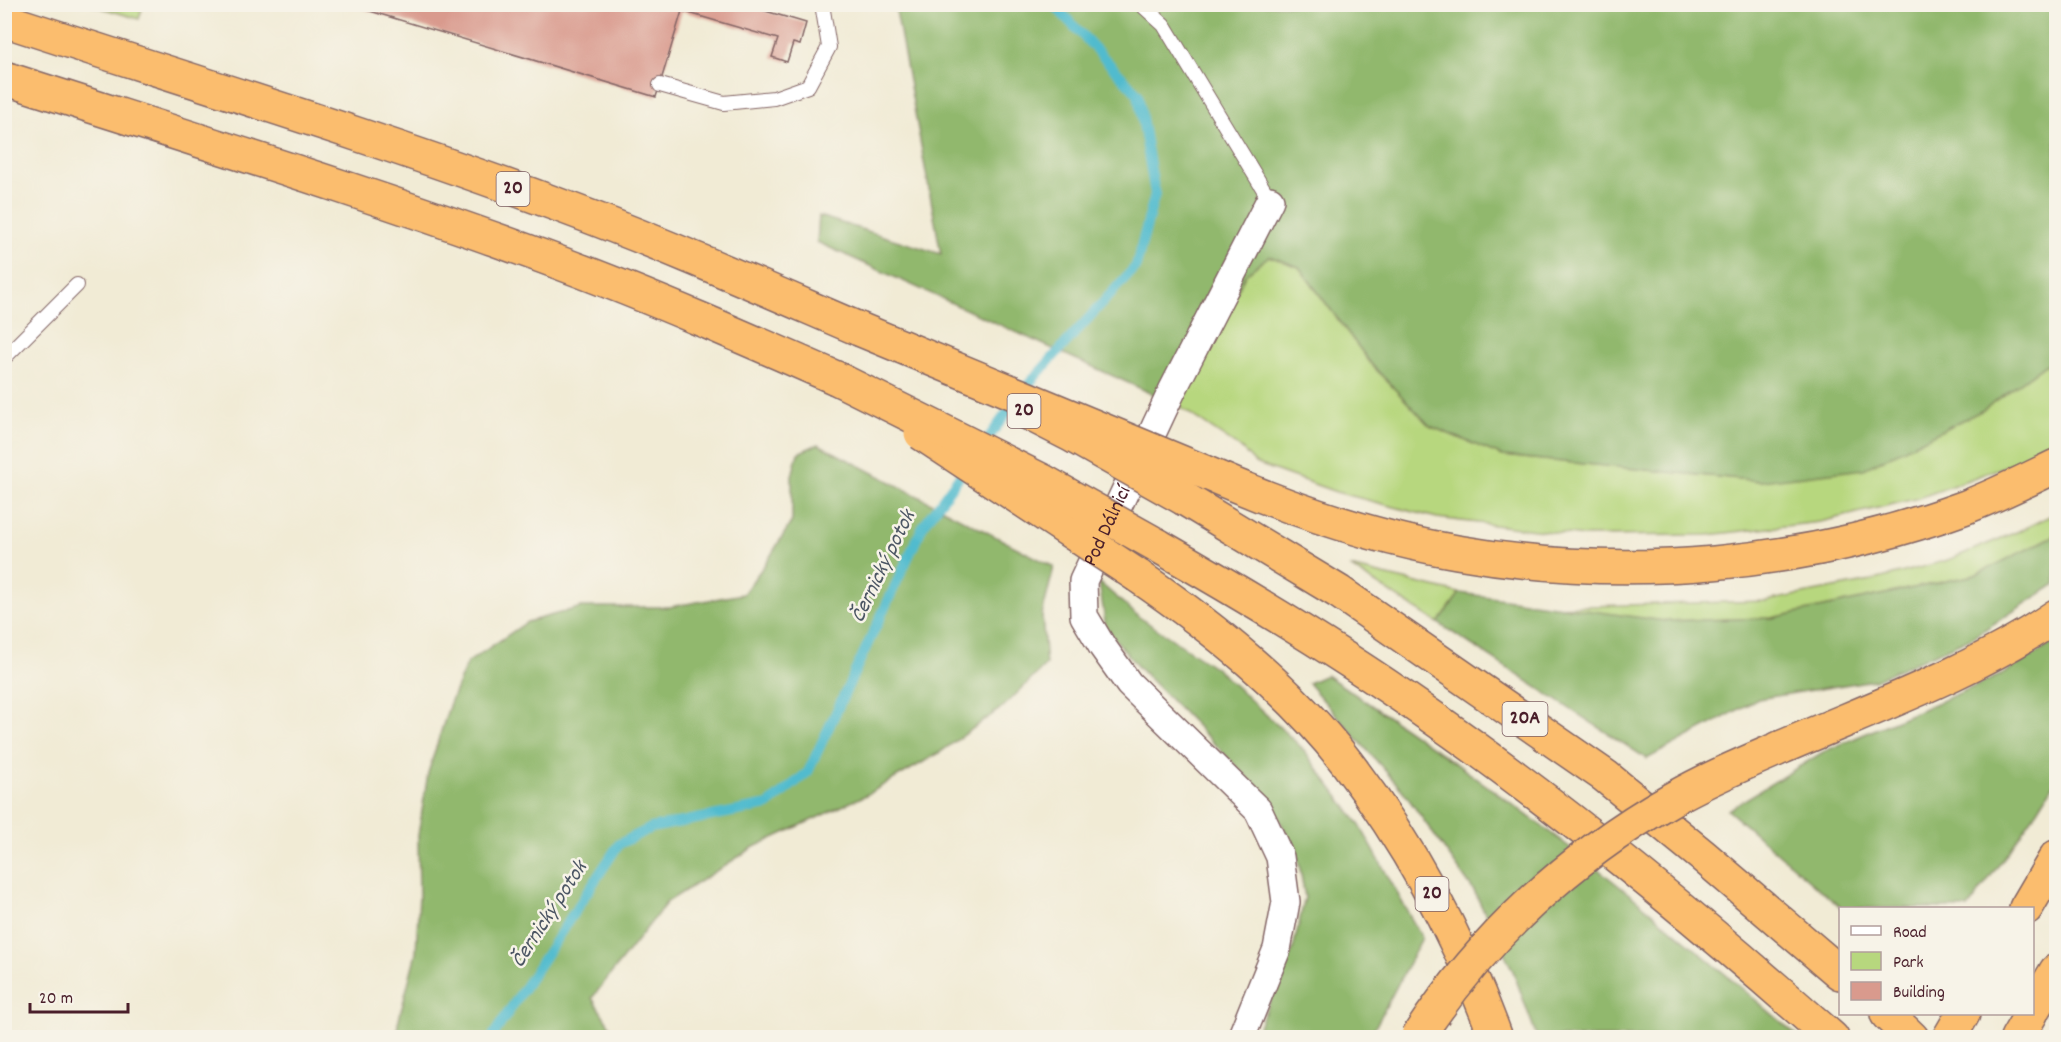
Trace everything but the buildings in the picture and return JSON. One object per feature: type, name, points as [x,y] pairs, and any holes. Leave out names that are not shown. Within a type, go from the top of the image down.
[{"type":"highway","name":"20","points":[[4,20],[382,143],[563,207],[695,258],[859,329],[1073,436],[1185,499]]},
{"type":"highway","name":"20","points":[[4,78],[374,197],[559,263],[682,310],[836,378],[1184,608],[1253,665],[1309,720],[1346,762],[1383,813],[1427,885],[1473,978],[1496,1038]]},
{"type":"highway","points":[[859,329],[1268,500],[1350,527],[1456,552],[1521,561],[1653,567],[1718,563],[1782,555],[1844,543],[1906,527],[2016,486],[2056,466]]},
{"type":"highway","points":[[836,378],[1041,480],[1157,545],[1319,641],[1423,710],[1523,783],[1668,897],[1832,1038]]},
{"type":"highway","name":"20A","points":[[1185,499],[1339,592],[1605,776],[1839,972]]},
{"type":"highway","points":[[1417,1038],[1457,981],[1491,941],[1528,904],[1567,870],[1637,820],[1726,771],[1962,669],[2026,636],[2056,616]]},
{"type":"highway","points":[[2027,907],[2056,857]]},
{"type":"highway","points":[[2034,1007],[2056,971]]},
{"type":"highway","points":[[1888,1015],[1912,1038]]},
{"type":"highway","points":[[1949,1038],[1962,1015]]},
{"type":"street","name":"Pod Dálnicí","points":[[1241,1038],[1277,949],[1286,902],[1280,857],[1258,810],[1122,675],[1084,616],[1083,581],[1172,391],[1270,200]]},
{"type":"lane","points":[[660,85],[724,103],[774,98],[808,86],[829,46],[822,4]]},
{"type":"lane","name":"Pod Dálnicí","points":[[1142,4],[1164,25],[1270,200]]},
{"type":"lane","points":[[4,358],[77,285]]},
{"type":"green space","points":[[92,5],[143,5],[139,19]]},
{"type":"green space","points":[[895,5],[2056,5],[2056,357],[1983,410],[1864,469],[1761,481],[1503,456],[1430,426],[1372,365],[1299,267],[1269,256],[1246,274],[1177,405],[817,242],[819,216],[941,254]]},
{"type":"green space","points":[[1269,256],[1299,267],[1372,365],[1430,426],[1503,456],[1761,481],[1983,410],[2056,357],[2056,442],[2025,459],[1919,498],[1820,522],[1708,535],[1584,536],[1437,518],[1336,492],[1255,463],[1242,449],[1177,405],[1246,274]]},
{"type":"green space","points":[[818,444],[1054,567],[1042,615],[1046,665],[1004,706],[939,753],[866,795],[754,847],[667,902],[592,998],[617,1037],[397,1037],[398,1023],[416,953],[419,895],[418,836],[428,773],[450,703],[467,663],[527,622],[582,607],[669,607],[743,594],[768,560],[792,521],[792,476],[798,453]]},
{"type":"green space","points":[[2056,513],[2056,535],[1975,575],[1772,618],[1665,621],[1554,607],[1766,601],[1871,581],[1948,560]]},
{"type":"green space","points":[[2056,535],[2056,584],[1973,637],[1874,680],[1758,699],[1647,759],[1438,623],[1460,593],[1665,621],[1772,618],[1975,575]]},
{"type":"green space","points":[[1350,567],[1459,593],[1460,593],[1438,623]]},
{"type":"green space","points":[[1099,582],[1139,617],[1217,669],[1301,747],[1359,824],[1422,938],[1370,1037],[1254,1037],[1293,949],[1305,897],[1297,853],[1267,797],[1137,666],[1106,628]]},
{"type":"green space","points":[[2056,641],[2056,781],[1969,907],[1840,907],[1728,810],[1823,752],[2003,674]]},
{"type":"green space","points":[[1326,675],[1401,725],[1583,857],[1664,922],[1799,1037],[1537,1037],[1513,971],[1474,891],[1403,791],[1308,683]]},
{"type":"waterway","name":"Černický potok","points":[[981,448],[1025,388],[1136,266],[1155,194],[1138,94],[1053,4]]},
{"type":"waterway","name":"Černický potok","points":[[495,1038],[494,1034],[619,844],[651,828],[768,805],[808,772],[923,526],[966,467]]}]
